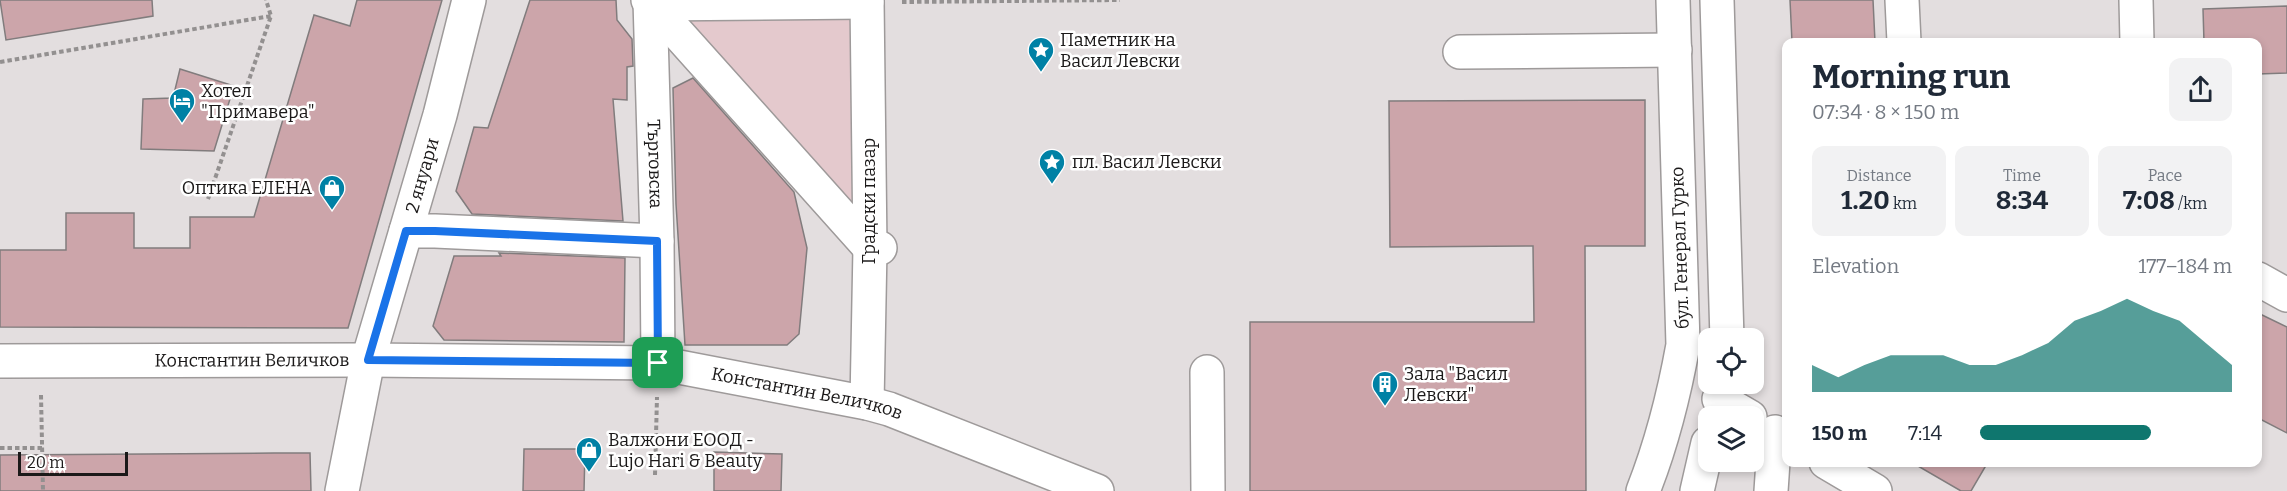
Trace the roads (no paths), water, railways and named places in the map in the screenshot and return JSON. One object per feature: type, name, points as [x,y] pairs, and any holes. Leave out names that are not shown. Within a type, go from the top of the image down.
[{"type":"street","name":"2 януари","points":[[342,491],[368,360],[440,115],[469,0]]},
{"type":"street","name":"бул. Генерал Гурко","points":[[1643,491],[1657,455],[1673,400],[1683,345],[1673,0]]},
{"type":"street","points":[[1717,0],[1727,328]]},
{"type":"street","points":[[1902,0],[1904,38]]},
{"type":"street","points":[[2136,0],[2137,38]]},
{"type":"street","points":[[650,1],[875,2]]},
{"type":"street","points":[[650,1],[880,248]]},
{"type":"street","name":"Търговска","points":[[650,1],[658,363]]},
{"type":"street","name":"Градски пазар","points":[[867,403],[880,248],[880,152],[875,2]]},
{"type":"street","points":[[1460,52],[1675,50]]},
{"type":"street","points":[[406,231],[657,241]]},
{"type":"street","points":[[2262,281],[2287,296]]},
{"type":"street","name":"Константин Величков","points":[[0,361],[368,360],[658,363],[867,403],[1097,491]]},
{"type":"street","points":[[1207,372],[1208,491]]},
{"type":"street","points":[[1719,400],[1766,427],[1771,491]]},
{"type":"street","points":[[1834,467],[1875,491]]},
{"type":"street","points":[[1697,491],[1701,472]]},
{"type":"place","name":"Паметник на Васил Левски","points":[[1041,73]]},
{"type":"place","name":"Хотел \"Примавера\"","points":[[182,124]]},
{"type":"place","name":"пл. Васил Левски","points":[[1052,185]]},
{"type":"place","name":"Оптика ЕЛЕНА","points":[[332,211]]},
{"type":"place","name":"Зала \"Васил Левски\"","points":[[1385,407]]},
{"type":"place","name":"Валжони ЕООД - Lujo Hari & Beauty","points":[[589,473]]}]
